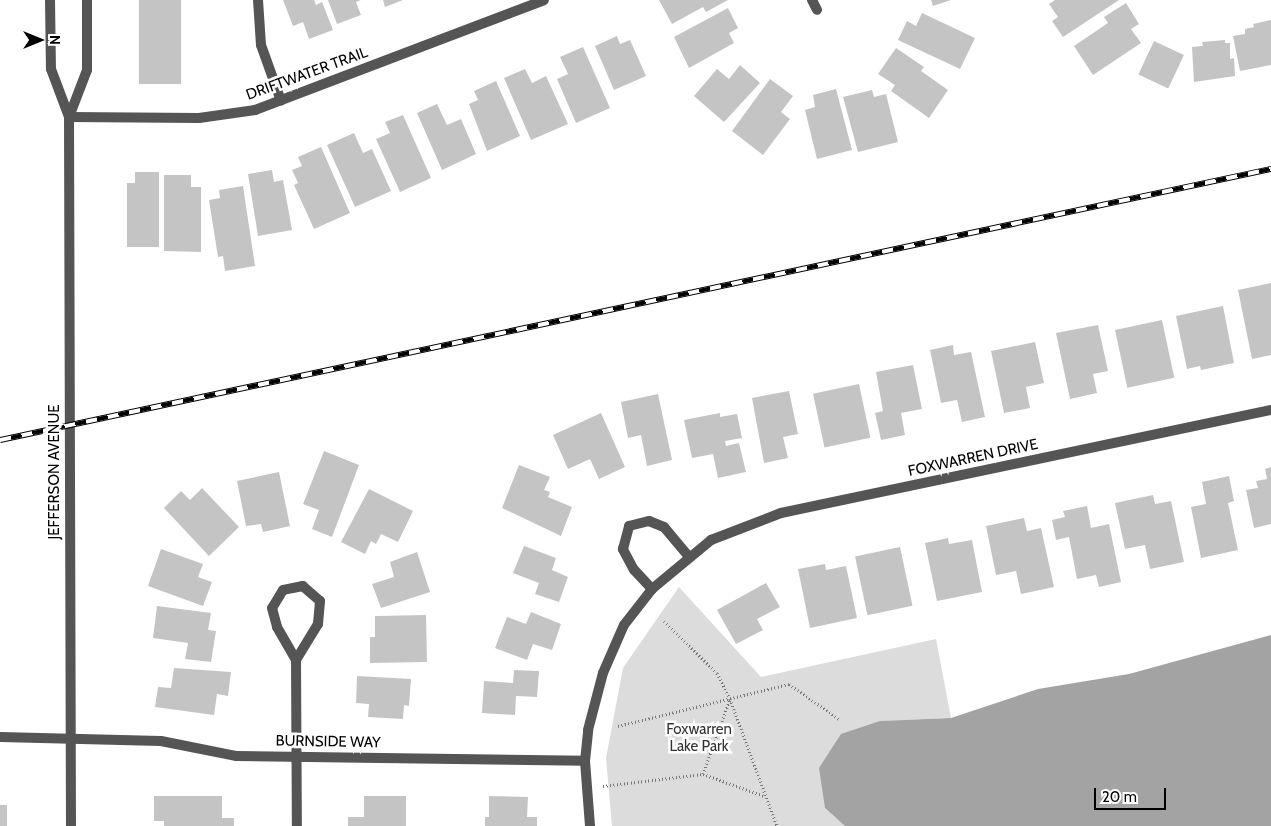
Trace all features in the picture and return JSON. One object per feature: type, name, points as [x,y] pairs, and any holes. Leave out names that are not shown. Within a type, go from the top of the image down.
[{"type":"street","name":"JEFFERSON AVENUE","points":[[50,0],[50,69],[69,117]]},
{"type":"street","name":"JEFFERSON AVENUE","points":[[71,826],[69,117],[87,70],[87,0]]},
{"type":"street","points":[[258,0],[261,45],[281,101]]},
{"type":"street","name":"DRIFTWATER TRAIL","points":[[69,117],[199,118],[255,110],[544,0]]},
{"type":"street","name":"FOXWARREN DRIVE","points":[[590,826],[585,761],[588,730],[603,673],[624,625],[652,589],[688,556],[711,540],[781,513],[1271,410]]},
{"type":"street","points":[[652,589],[634,570],[623,549],[629,526],[649,521],[664,528],[688,556]]},
{"type":"street","points":[[296,660],[318,624],[320,601],[303,586],[283,590],[272,608],[277,627],[296,660],[297,826]]},
{"type":"street","name":"BURNSIDE WAY","points":[[0,737],[162,741],[236,756],[585,761]]},
{"type":"path","points":[[664,620],[717,674],[730,699],[764,796],[777,826]]},
{"type":"path","points":[[618,726],[789,684],[839,719]]},
{"type":"path","points":[[703,774],[730,699]]},
{"type":"path","points":[[587,787],[703,774],[764,796]]},
{"type":"green space","name":"Foxwarren Lake Park","points":[[679,587],[761,677],[936,639],[951,718],[880,721],[825,808],[845,826],[612,826],[606,758],[623,668]]},
{"type":"shaded area","points":[[1271,635],[1271,826],[845,826],[825,808],[819,768],[841,734],[880,721],[951,718],[1038,689],[1129,674]]},
{"type":"building","points":[[139,0],[181,0],[181,84],[139,84]]},
{"type":"building","points":[[283,0],[314,0],[316,5],[322,2],[333,30],[309,39],[303,22],[293,26]]},
{"type":"building","points":[[328,0],[361,0],[356,2],[361,15],[337,24]]},
{"type":"building","points":[[383,0],[403,0],[385,7]]},
{"type":"building","points":[[659,0],[728,0],[706,12],[703,7],[672,24]]},
{"type":"building","points":[[931,0],[951,0],[933,6]]},
{"type":"building","points":[[1055,0],[1119,0],[1063,37],[1052,21],[1058,17],[1049,4]]},
{"type":"building","points":[[1126,3],[1139,24],[1131,29],[1141,43],[1093,75],[1074,46],[1108,23],[1104,17]]},
{"type":"building","points":[[728,8],[738,28],[729,33],[734,43],[689,68],[674,37]]},
{"type":"building","points":[[922,13],[975,38],[960,69],[898,40],[907,21],[916,26]]},
{"type":"building","points":[[1271,20],[1271,65],[1240,71],[1233,36],[1245,34],[1245,29],[1254,27],[1253,24]]},
{"type":"building","points":[[617,36],[620,44],[630,40],[646,76],[614,90],[595,46]]},
{"type":"building","points":[[1225,40],[1225,43],[1230,43],[1230,59],[1234,58],[1235,76],[1194,82],[1192,47],[1203,46],[1202,42]]},
{"type":"building","points":[[1154,41],[1184,55],[1168,88],[1138,75]]},
{"type":"building","points":[[583,47],[610,108],[576,123],[557,79],[568,74],[560,57]]},
{"type":"building","points":[[896,48],[924,67],[921,71],[948,90],[929,118],[891,91],[895,85],[878,74]]},
{"type":"building","points":[[740,65],[760,83],[724,122],[694,96],[717,69],[729,79]]},
{"type":"building","points":[[525,69],[532,83],[546,76],[568,124],[531,140],[504,78]]},
{"type":"building","points":[[770,79],[793,96],[781,112],[790,119],[763,155],[732,131]]},
{"type":"building","points":[[496,81],[520,136],[487,151],[469,104],[478,100],[474,91]]},
{"type":"building","points":[[836,89],[852,150],[817,159],[805,110],[815,107],[813,95]]},
{"type":"building","points":[[872,90],[874,97],[886,94],[898,142],[858,152],[843,97]]},
{"type":"building","points":[[437,104],[447,125],[461,119],[476,154],[442,170],[417,113]]},
{"type":"building","points":[[403,115],[431,178],[400,192],[376,139],[390,133],[385,122]]},
{"type":"building","points":[[354,133],[363,153],[372,149],[391,191],[355,207],[327,145]]},
{"type":"building","points":[[321,147],[350,213],[314,229],[294,185],[298,183],[292,170],[302,166],[298,157]]},
{"type":"building","points":[[272,170],[274,182],[283,180],[292,230],[258,236],[248,174]]},
{"type":"building","points":[[135,172],[159,172],[159,247],[127,247],[127,183],[135,183]]},
{"type":"building","points":[[164,175],[191,175],[191,187],[201,187],[201,252],[164,251]]},
{"type":"building","points":[[243,186],[255,266],[225,271],[223,256],[218,257],[209,200],[220,198],[219,190]]},
{"type":"building","points":[[1271,283],[1271,355],[1252,359],[1238,290]]},
{"type":"building","points":[[1223,306],[1234,363],[1201,370],[1200,366],[1187,369],[1176,316]]},
{"type":"building","points":[[1162,320],[1174,378],[1127,388],[1115,330]]},
{"type":"building","points":[[1098,325],[1108,371],[1093,374],[1097,393],[1070,399],[1056,333]]},
{"type":"building","points":[[1035,342],[1044,383],[1026,387],[1030,408],[1004,413],[991,351]]},
{"type":"building","points":[[953,345],[954,355],[971,352],[985,417],[962,422],[957,400],[941,403],[930,350]]},
{"type":"building","points":[[913,365],[922,409],[901,413],[905,435],[881,440],[875,413],[883,411],[876,372]]},
{"type":"building","points":[[859,384],[870,438],[824,448],[813,394]]},
{"type":"building","points":[[789,391],[798,434],[783,437],[788,458],[764,463],[752,398]]},
{"type":"building","points":[[658,394],[672,460],[647,466],[641,435],[628,438],[621,402]]},
{"type":"building","points":[[601,413],[625,467],[599,479],[590,459],[568,469],[553,435]]},
{"type":"building","points":[[720,413],[720,417],[737,414],[742,438],[725,441],[726,446],[739,443],[746,472],[718,478],[713,454],[692,458],[684,420]]},
{"type":"building","points":[[324,451],[359,465],[332,537],[312,529],[319,510],[303,504]]},
{"type":"building","points":[[519,465],[550,477],[544,490],[550,492],[548,497],[572,507],[561,536],[502,508]]},
{"type":"building","points":[[1271,467],[1271,524],[1254,528],[1246,490],[1258,488],[1256,481],[1267,479],[1265,469]]},
{"type":"building","points":[[279,472],[290,526],[263,532],[261,524],[246,526],[237,481]]},
{"type":"building","points":[[1229,476],[1234,501],[1228,503],[1238,550],[1201,558],[1191,507],[1206,504],[1202,482]]},
{"type":"building","points":[[202,488],[239,527],[209,556],[164,508],[181,491],[190,500]]},
{"type":"building","points":[[369,489],[413,511],[398,542],[381,534],[376,544],[371,541],[365,554],[341,542]]},
{"type":"building","points":[[1153,495],[1155,504],[1171,501],[1184,562],[1150,569],[1145,545],[1125,549],[1115,503]]},
{"type":"building","points":[[1087,506],[1091,528],[1109,524],[1121,582],[1099,587],[1096,575],[1077,579],[1069,537],[1056,540],[1052,520],[1065,517],[1063,511]]},
{"type":"building","points":[[1024,518],[1027,531],[1041,528],[1054,587],[1021,594],[1016,571],[996,575],[986,526]]},
{"type":"building","points":[[948,538],[949,544],[972,540],[982,592],[937,601],[925,543]]},
{"type":"building","points":[[524,546],[556,558],[552,570],[568,577],[559,602],[535,594],[539,583],[513,573]]},
{"type":"building","points":[[900,547],[912,606],[867,615],[855,557]]},
{"type":"building","points":[[161,549],[203,564],[198,577],[212,582],[203,606],[148,586]]},
{"type":"building","points":[[417,552],[430,592],[381,608],[372,584],[394,577],[390,562]]},
{"type":"building","points":[[825,564],[826,570],[846,566],[857,618],[810,628],[798,569]]},
{"type":"building","points":[[766,583],[780,607],[757,619],[763,630],[736,644],[717,610]]},
{"type":"building","points":[[157,606],[211,613],[208,630],[216,631],[211,662],[185,659],[188,643],[153,638]]},
{"type":"building","points":[[531,612],[561,624],[552,650],[533,644],[527,660],[495,648],[507,617],[526,624]]},
{"type":"building","points":[[426,615],[427,662],[370,663],[370,637],[375,637],[375,616]]},
{"type":"building","points":[[174,668],[231,672],[228,696],[217,694],[214,715],[155,707],[158,687],[171,688]]},
{"type":"building","points":[[514,670],[539,671],[537,697],[516,696],[515,715],[482,713],[484,681],[513,683]]},
{"type":"building","points":[[357,676],[411,679],[409,706],[404,705],[403,719],[368,717],[369,704],[356,703]]},
{"type":"building","points":[[154,796],[222,796],[222,818],[234,818],[234,826],[164,826],[164,821],[154,821]]},
{"type":"building","points":[[364,796],[406,796],[406,826],[348,826],[348,817],[364,817]]},
{"type":"building","points":[[489,796],[528,797],[527,817],[537,817],[537,826],[485,826],[485,817],[489,817]]},
{"type":"building","points":[[0,805],[7,805],[7,826],[0,826]]},
{"type":"railway","points":[[0,440],[1271,169]]}]
